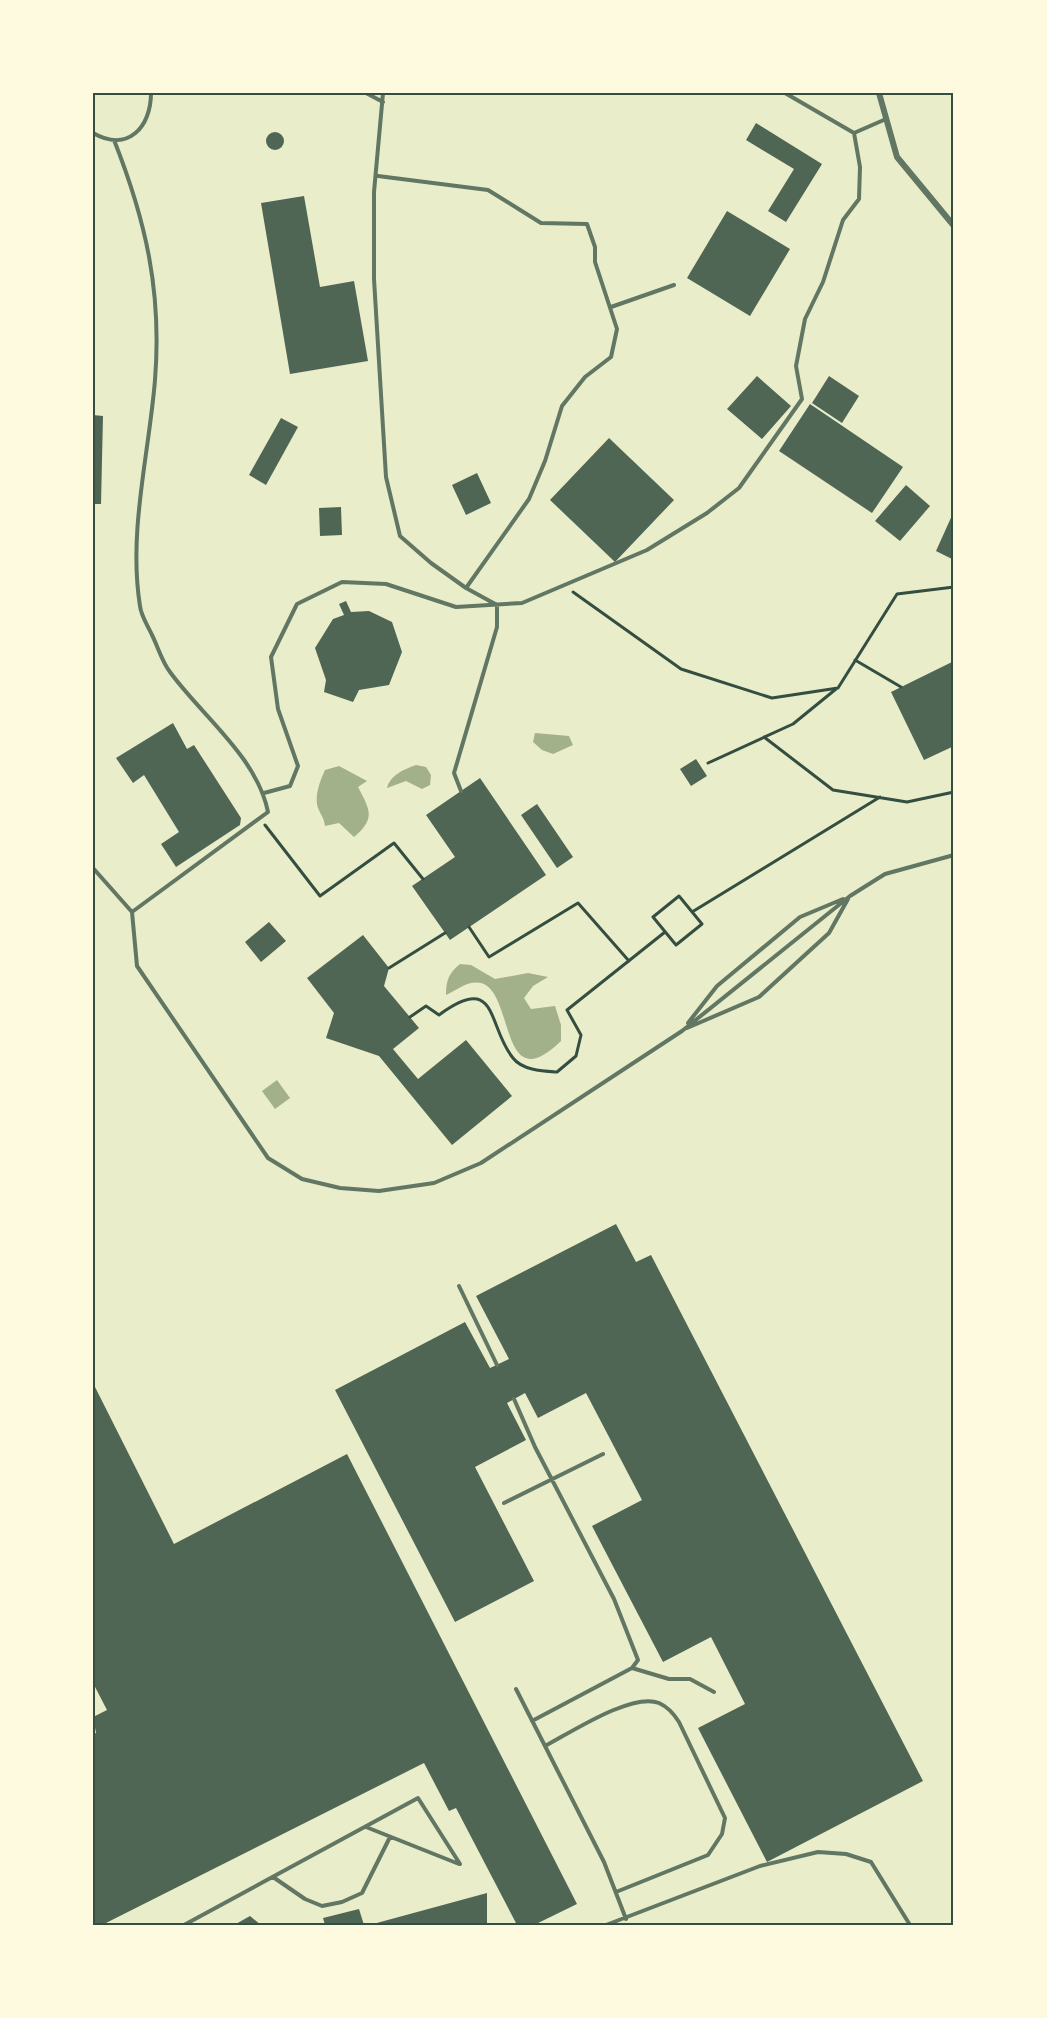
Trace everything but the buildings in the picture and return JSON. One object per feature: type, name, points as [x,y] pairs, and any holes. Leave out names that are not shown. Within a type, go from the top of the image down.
[{"type":"street","points":[[879,93],[897,157],[954,226]]},
{"type":"lane","points":[[93,133],[114,140],[125,138],[143,126],[152,106],[151,93]]},
{"type":"lane","points":[[366,93],[383,102]]},
{"type":"lane","points":[[383,93],[378,177],[374,192],[374,279],[386,477],[400,536],[431,563],[466,588],[497,605]]},
{"type":"lane","points":[[784,93],[854,133]]},
{"type":"lane","points":[[854,133],[886,119]]},
{"type":"lane","points":[[264,793],[290,786],[298,766],[278,709],[271,657],[297,604],[342,582],[386,584],[456,607],[522,603],[647,550],[707,513],[739,488],[802,399],[796,366],[805,319],[824,282],[843,220],[859,199],[860,167],[854,133]]},
{"type":"lane","points":[[114,140],[135,192],[148,242],[157,309],[155,378],[137,537],[140,608],[168,671],[220,729],[264,793],[268,812],[132,912]]},
{"type":"lane","points":[[378,177],[488,190],[541,223],[587,224],[595,247],[595,262],[617,329],[611,357],[585,377],[562,406],[545,461],[529,499],[466,588]]},
{"type":"lane","points":[[611,307],[674,285]]},
{"type":"lane","points":[[461,791],[454,773],[497,627],[497,605]]},
{"type":"lane","points":[[93,868],[132,912],[137,966],[268,1158],[302,1179],[340,1188],[379,1191],[434,1183],[481,1163],[682,1031],[850,896],[885,874],[954,855]]},
{"type":"lane","points":[[682,1031],[717,986],[800,917],[850,896]]},
{"type":"lane","points":[[682,1031],[759,997],[829,933],[850,896]]},
{"type":"lane","points":[[459,1286],[497,1365]]},
{"type":"lane","points":[[514,1399],[614,1599],[638,1660],[632,1668],[532,1720]]},
{"type":"lane","points":[[504,1503],[603,1454]]},
{"type":"lane","points":[[632,1668],[669,1680],[690,1679],[714,1692]]},
{"type":"lane","points":[[516,1689],[604,1862],[626,1919]]},
{"type":"lane","points":[[545,1746],[620,1708],[636,1702],[652,1701],[660,1703],[672,1712],[705,1776],[725,1818],[722,1834],[708,1855],[616,1892]]},
{"type":"lane","points":[[184,1925],[418,1798],[460,1864],[365,1827]]},
{"type":"lane","points":[[273,1877],[305,1899],[322,1906],[342,1902],[362,1893],[390,1837]]},
{"type":"lane","points":[[606,1925],[760,1866],[818,1852],[846,1854],[871,1862],[910,1925]]},
{"type":"path","points":[[564,585],[681,669],[772,698],[838,688]]},
{"type":"path","points":[[708,763],[793,724],[838,688],[897,594],[954,587]]},
{"type":"path","points":[[855,660],[901,687]]},
{"type":"path","points":[[764,737],[833,790],[907,802],[954,792]]},
{"type":"path","points":[[692,912],[880,797]]},
{"type":"path","points":[[260,818],[320,896],[394,843],[423,879]]},
{"type":"path","points":[[679,896],[702,924],[676,945],[665,932],[653,917],[679,896]]},
{"type":"path","points":[[469,927],[489,957],[578,903],[629,961]]},
{"type":"path","points":[[410,1017],[426,1006],[439,1014],[461,999],[479,1000],[493,1012],[513,1059],[532,1070],[556,1072],[576,1056],[581,1035],[567,1010],[665,932]]},
{"type":"path","points":[[389,968],[445,933]]},
{"type":"shaded area","points":[[535,733],[569,736],[573,745],[553,754],[542,750],[533,742]]},
{"type":"shaded area","points":[[416,765],[426,767],[431,775],[430,785],[422,789],[406,781],[387,788],[391,779]]},
{"type":"shaded area","points":[[339,766],[367,781],[358,787],[368,808],[368,819],[354,837],[339,823],[325,826],[318,808],[318,789],[325,770]]},
{"type":"shaded area","points":[[460,964],[471,965],[495,979],[528,973],[548,977],[533,986],[524,998],[531,1009],[555,1006],[561,1025],[561,1041],[541,1056],[527,1059],[517,1051],[510,1038],[499,1004],[492,991],[476,982],[446,995],[449,977]]},
{"type":"shaded area","points":[[277,1080],[290,1098],[275,1109],[262,1091]]}]
